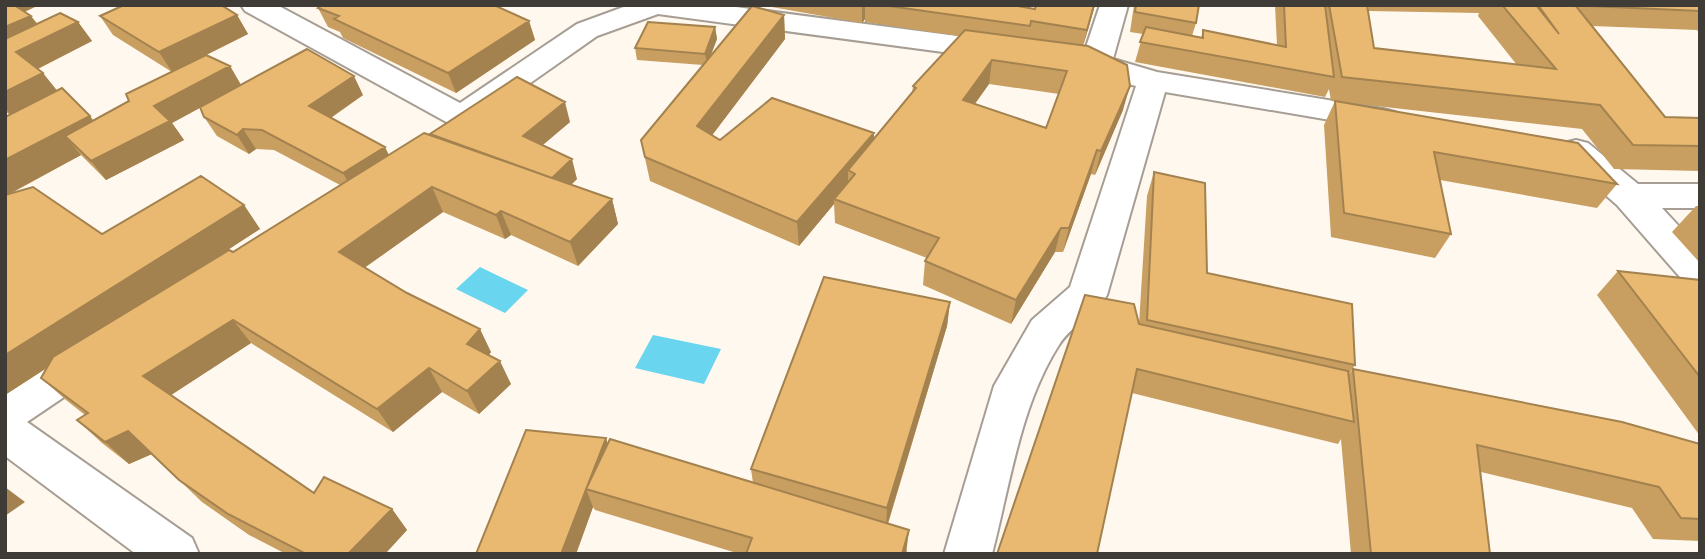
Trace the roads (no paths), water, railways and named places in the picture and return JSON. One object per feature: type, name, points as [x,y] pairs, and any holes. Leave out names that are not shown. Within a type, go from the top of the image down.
[{"type":"street","points":[[255,5],[449,130],[587,30],[654,6],[1096,64],[1153,80],[1412,124]]},
{"type":"street","points":[[1096,64],[1114,5]]},
{"type":"street","points":[[968,554],[1015,386],[1046,331],[1087,295],[1153,80]]},
{"type":"street","points":[[1549,146],[1576,151],[1630,196],[1700,274]]},
{"type":"street","points":[[1630,196],[1700,196]]},
{"type":"street","points":[[5,414],[118,338]]},
{"type":"street","points":[[5,431],[175,554]]},
{"type":"water","points":[[480,267],[528,290],[505,313],[456,289]]},
{"type":"water","points":[[653,335],[721,349],[704,384],[635,368]]}]
